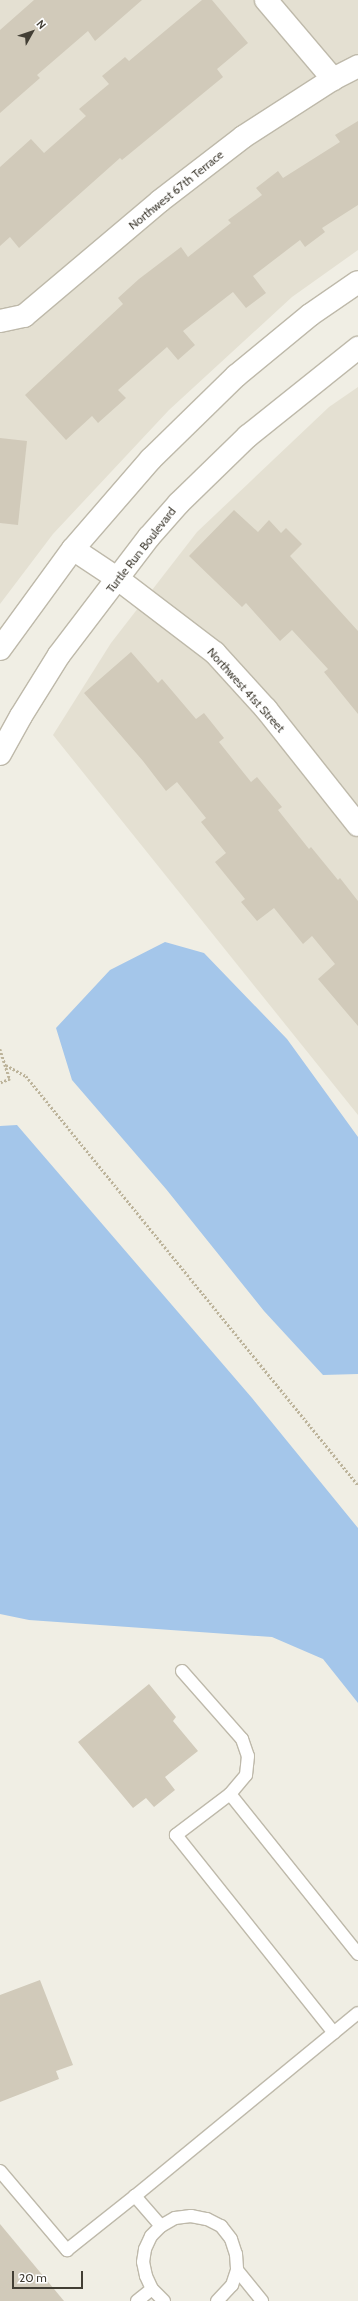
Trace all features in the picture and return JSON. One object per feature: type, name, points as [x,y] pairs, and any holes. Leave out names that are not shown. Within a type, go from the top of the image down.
[{"type":"street","points":[[266,0],[333,78]]},
{"type":"street","name":"Northwest 67th Terrace","points":[[0,321],[24,316],[160,201],[243,137],[333,78],[358,66]]},
{"type":"street","points":[[0,649],[73,549],[151,459],[236,376],[310,315],[358,282]]},
{"type":"street","name":"Turtle Run Boulevard","points":[[0,754],[21,716],[59,655],[149,537],[179,503],[243,441],[358,348]]},
{"type":"street","name":"Northwest 41st Street","points":[[73,549],[118,579],[215,653],[266,709],[358,825]]},
{"type":"lane","points":[[182,1670],[242,1739],[248,1756],[246,1775],[230,1794],[176,1835],[334,2033]]},
{"type":"lane","points":[[230,1794],[358,1954]]},
{"type":"lane","points":[[0,2171],[67,2250],[358,2013]]},
{"type":"lane","points":[[135,2196],[161,2226]]},
{"type":"lane","points":[[164,2301],[152,2289],[146,2276],[143,2262],[145,2249],[151,2236],[161,2226],[175,2218],[191,2216],[207,2219],[221,2226],[231,2239],[236,2254],[237,2270],[232,2285],[217,2301]]},
{"type":"lane","points":[[237,2270],[262,2301]]},
{"type":"lane","points":[[137,2301],[152,2289]]},
{"type":"path","points":[[0,1049],[10,1079],[0,1083]]},
{"type":"path","points":[[6,1065],[26,1076],[358,1484]]},
{"type":"shaded area","points":[[0,0],[358,0],[358,250],[292,297],[169,410],[53,534],[0,604]]},
{"type":"shaded area","points":[[358,387],[358,1115],[53,735],[111,643],[197,532],[329,407]]},
{"type":"water","points":[[165,942],[204,953],[287,1039],[358,1137],[358,1374],[323,1375],[264,1311],[166,1189],[72,1080],[56,1028],[110,970]]},
{"type":"water","points":[[17,1125],[252,1398],[358,1528],[358,1703],[323,1659],[272,1637],[29,1620],[0,1614],[0,1126]]},
{"type":"building","points":[[34,0],[142,0],[95,41],[88,31],[37,75],[40,78],[0,113],[0,30]]},
{"type":"building","points":[[202,0],[212,0],[248,43],[217,69],[223,77],[122,160],[120,158],[19,248],[10,237],[0,246],[0,167],[31,139],[44,153],[86,116],[79,109],[109,84],[102,76],[125,57],[129,61]]},
{"type":"building","points":[[358,121],[358,205],[322,228],[325,232],[305,247],[300,240],[253,276],[266,293],[246,308],[233,292],[183,331],[195,345],[178,360],[167,347],[118,390],[126,398],[98,423],[92,416],[66,440],[25,395],[123,304],[118,298],[139,279],[181,247],[188,257],[231,223],[228,220],[262,195],[256,188],[278,171],[283,178],[340,142],[335,135]]},
{"type":"building","points":[[0,438],[27,441],[18,525],[0,523]]},
{"type":"building","points":[[234,510],[258,532],[269,520],[281,533],[286,528],[302,544],[290,556],[358,631],[358,714],[324,672],[328,669],[292,630],[280,641],[246,603],[242,607],[189,556]]},
{"type":"building","points":[[131,652],[158,683],[162,679],[196,719],[204,713],[224,738],[219,742],[251,782],[257,777],[282,807],[278,810],[309,849],[311,847],[338,880],[340,878],[358,901],[358,1026],[318,979],[335,964],[312,936],[303,944],[274,908],[257,921],[241,902],[245,899],[215,862],[226,853],[201,822],[206,818],[177,782],[166,791],[143,761],[84,693]]},
{"type":"building","points":[[149,1684],[176,1717],[173,1721],[198,1751],[165,1777],[175,1790],[154,1807],[146,1798],[133,1808],[78,1742]]},
{"type":"building","points":[[40,1980],[73,2065],[56,2071],[59,2079],[0,2102],[0,1995]]},
{"type":"building","points":[[0,2224],[64,2301],[0,2301]]}]
